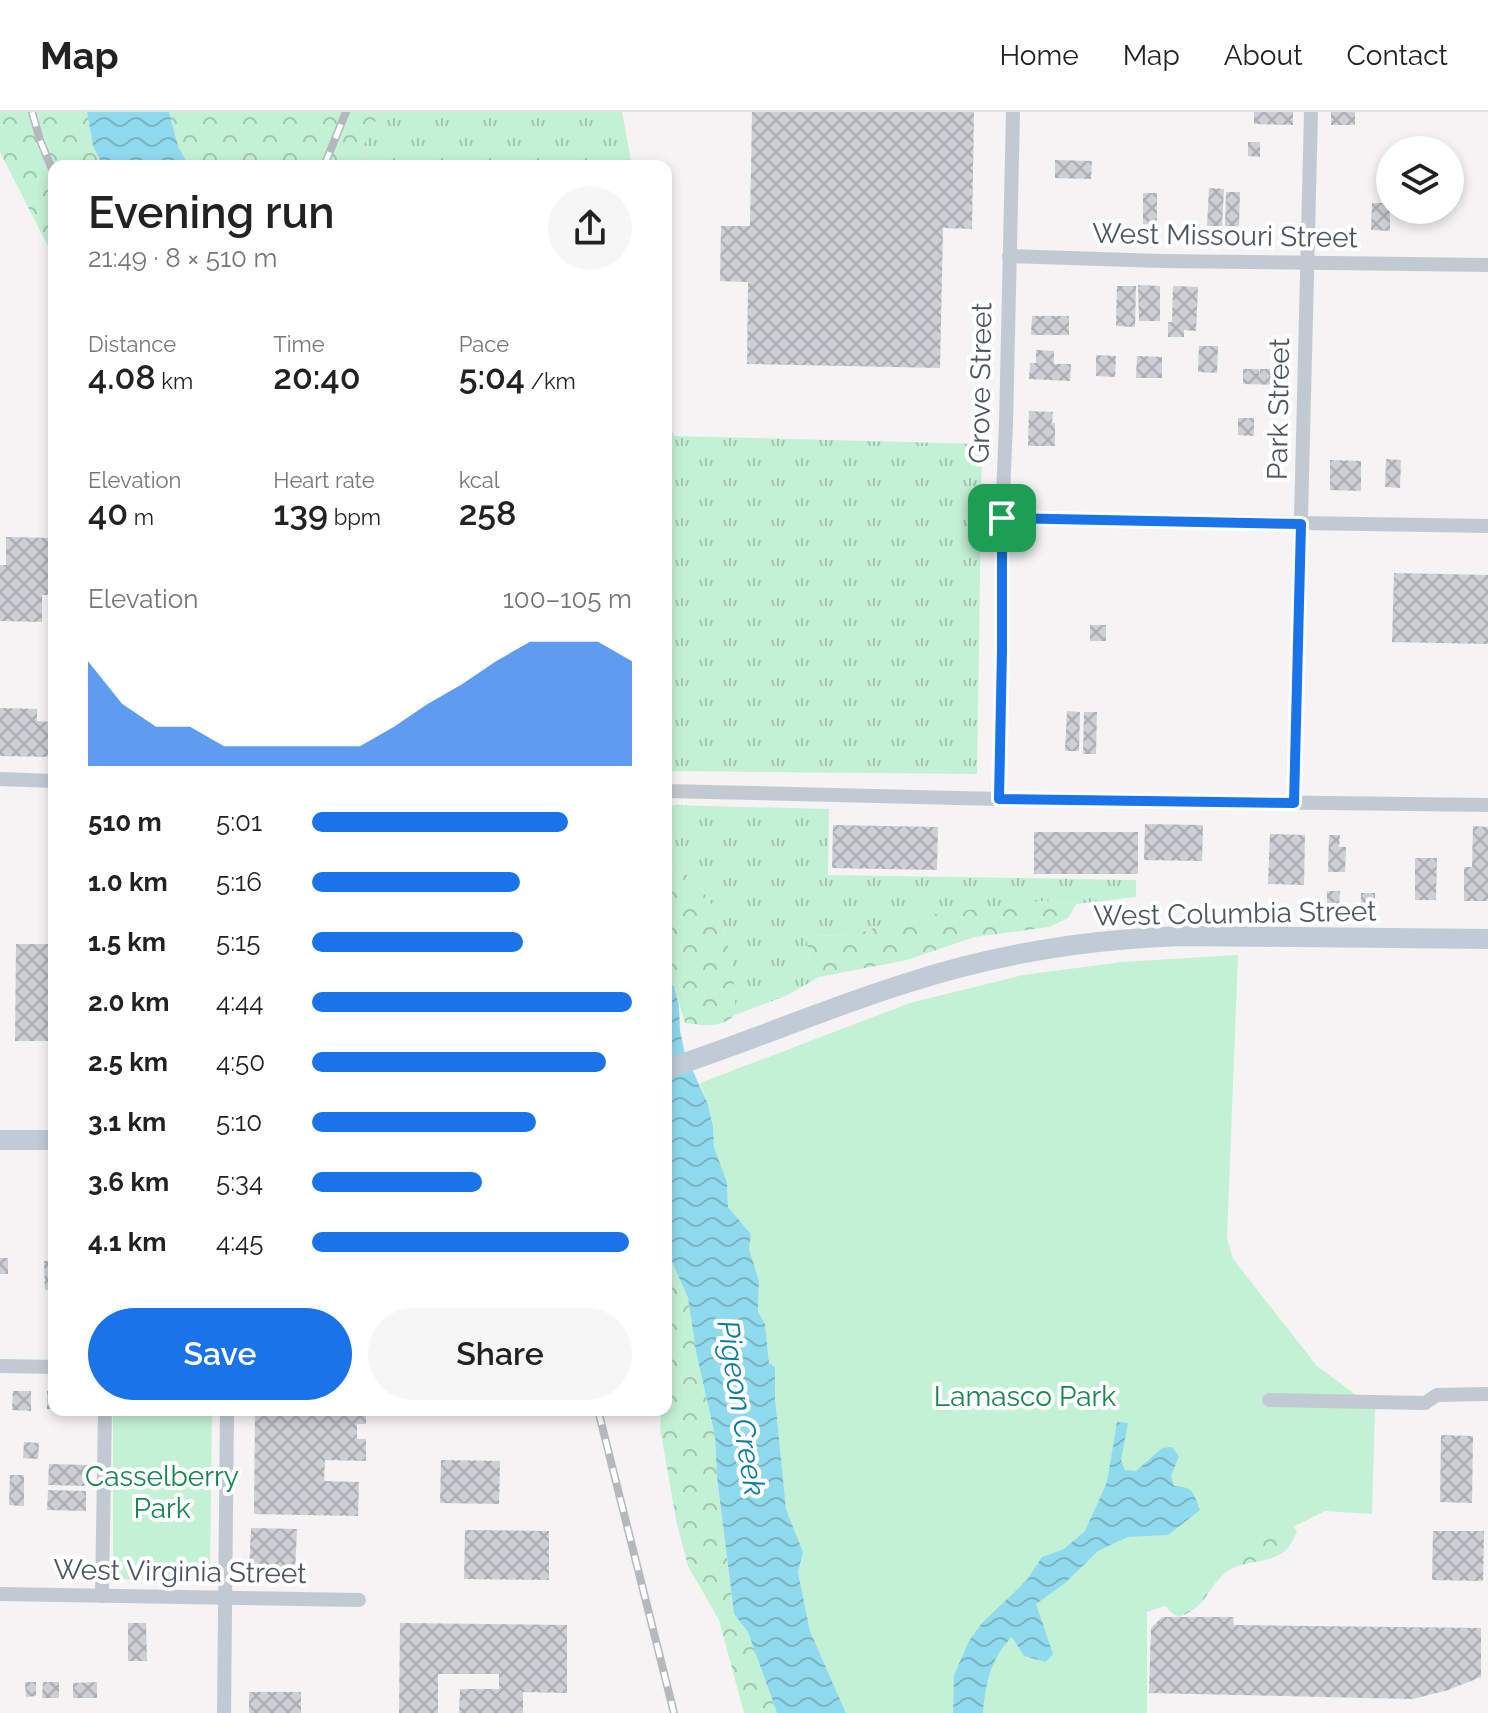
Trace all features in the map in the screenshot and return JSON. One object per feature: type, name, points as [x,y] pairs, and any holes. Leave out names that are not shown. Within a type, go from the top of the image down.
[{"type":"main road","name":"West Columbia Street","points":[[672,1067],[907,983],[965,966],[1084,943],[1183,936],[1488,939]]},
{"type":"main road","points":[[0,1140],[48,1140]]},
{"type":"street","name":"Grove Street","points":[[999,799],[1002,518],[1013,112]]},
{"type":"street","name":"Park Street","points":[[1294,803],[1311,112]]},
{"type":"street","name":"West Missouri Street","points":[[1009,256],[1488,265]]},
{"type":"street","points":[[1002,518],[1488,526]]},
{"type":"street","points":[[0,779],[48,781]]},
{"type":"street","points":[[672,791],[1488,805]]},
{"type":"street","points":[[0,1366],[48,1367]]},
{"type":"street","points":[[1269,1400],[1425,1403],[1437,1395],[1488,1394]]},
{"type":"street","points":[[102,1596],[105,1416]]},
{"type":"street","points":[[224,1713],[227,1416]]},
{"type":"street","name":"West Virginia Street","points":[[0,1594],[359,1600]]},
{"type":"green space","points":[[0,112],[87,112],[93,146],[100,160],[48,160],[48,246],[0,152]]},
{"type":"green space","points":[[169,112],[380,112],[363,146],[361,160],[186,160],[178,146]]},
{"type":"green space","points":[[380,112],[622,112],[631,160],[361,160],[363,146]]},
{"type":"green space","points":[[672,431],[674,436],[982,444],[977,774],[672,771]]},
{"type":"green space","points":[[672,805],[829,809],[828,875],[1136,880],[1136,897],[1076,904],[1042,901],[889,922],[855,935],[807,936],[809,958],[819,977],[788,995],[735,1015],[731,958],[720,922],[712,905],[686,874],[672,868]]},
{"type":"green space","points":[[672,868],[686,874],[701,890],[720,922],[731,958],[735,1015],[718,1024],[685,1023],[674,986]]},
{"type":"green space","points":[[1042,901],[1076,904],[1068,918],[1049,927],[974,937],[907,960],[819,977],[809,958],[807,936],[855,935],[889,922]]},
{"type":"green space","name":"Lamasco Park","points":[[1238,955],[1227,1238],[1233,1259],[1317,1366],[1375,1409],[1372,1514],[1325,1511],[1210,1568],[1191,1597],[1147,1612],[1147,1713],[846,1713],[810,1631],[798,1571],[803,1552],[786,1509],[775,1367],[769,1363],[765,1324],[758,1311],[759,1281],[749,1249],[751,1234],[728,1207],[727,1182],[714,1147],[708,1104],[700,1083],[910,1003],[1023,975],[1122,962]]},
{"type":"green space","points":[[672,1262],[688,1298],[696,1352],[715,1436],[734,1614],[748,1632],[777,1713],[744,1713],[719,1620],[688,1566],[660,1429],[661,1416],[672,1416]]},
{"type":"green space","name":"Casselberry Park","points":[[113,1416],[212,1416],[210,1574],[205,1581],[113,1579]]},
{"type":"green space","points":[[1293,1526],[1297,1531],[1281,1554],[1231,1569],[1196,1608],[1179,1617],[1163,1602],[1157,1590]]},
{"type":"water","points":[[87,112],[169,112],[178,146],[186,160],[100,160],[93,146]]},
{"type":"water","name":"Pigeon Creek","points":[[672,985],[679,1006],[685,1054],[708,1104],[714,1147],[727,1182],[728,1207],[751,1234],[749,1249],[759,1281],[758,1311],[765,1324],[769,1363],[775,1367],[786,1509],[803,1552],[798,1572],[810,1631],[846,1713],[777,1713],[748,1632],[734,1614],[715,1436],[696,1352],[688,1298],[672,1262]]},
{"type":"water","points":[[1117,1422],[1128,1423],[1121,1460],[1125,1470],[1136,1471],[1162,1448],[1172,1447],[1179,1456],[1171,1476],[1174,1486],[1192,1492],[1200,1510],[1168,1535],[1127,1537],[1098,1551],[1064,1584],[1036,1604],[1053,1654],[1046,1662],[1024,1656],[1012,1637],[999,1653],[990,1672],[983,1713],[953,1713],[954,1675],[969,1641],[982,1623],[1026,1581],[1042,1557],[1064,1549],[1085,1531],[1107,1482]]},
{"type":"building","points":[[752,112],[974,112],[972,229],[943,228],[940,368],[747,364],[748,282],[720,281],[721,226],[750,226]]},
{"type":"building","points":[[1254,112],[1293,112],[1293,125],[1254,124]]},
{"type":"building","points":[[1331,112],[1355,112],[1355,125],[1331,125]]},
{"type":"building","points":[[1248,142],[1260,142],[1260,157],[1248,156]]},
{"type":"building","points":[[1055,160],[1092,161],[1091,179],[1055,178]]},
{"type":"building","points":[[1209,188],[1224,189],[1222,226],[1207,226]]},
{"type":"building","points":[[1226,192],[1240,192],[1239,226],[1225,226]]},
{"type":"building","points":[[1143,193],[1157,193],[1157,225],[1143,224]]},
{"type":"building","points":[[1372,203],[1376,203],[1376,224],[1390,224],[1390,231],[1371,230]]},
{"type":"building","points":[[1138,285],[1160,286],[1160,321],[1139,321]]},
{"type":"building","points":[[1117,286],[1136,286],[1135,327],[1116,326]]},
{"type":"building","points":[[1173,286],[1198,287],[1196,331],[1184,330],[1184,337],[1168,337],[1168,322],[1172,322]]},
{"type":"building","points":[[1032,316],[1069,316],[1069,335],[1031,335]]},
{"type":"building","points":[[1199,346],[1218,346],[1217,373],[1198,372]]},
{"type":"building","points":[[1036,350],[1054,351],[1054,364],[1071,364],[1070,381],[1029,379],[1030,363],[1036,363]]},
{"type":"building","points":[[1096,355],[1116,356],[1115,377],[1096,376]]},
{"type":"building","points":[[1137,356],[1162,357],[1162,378],[1136,378]]},
{"type":"building","points":[[1243,369],[1259,369],[1260,377],[1260,369],[1278,369],[1278,385],[1243,384]]},
{"type":"building","points":[[1029,411],[1053,412],[1055,446],[1028,446]]},
{"type":"building","points":[[1238,418],[1254,418],[1254,436],[1238,435]]},
{"type":"building","points":[[1386,459],[1401,460],[1400,488],[1385,487]]},
{"type":"building","points":[[1330,460],[1361,461],[1361,491],[1330,490]]},
{"type":"building","points":[[6,537],[48,538],[48,595],[42,595],[42,622],[0,621],[0,565],[6,565]]},
{"type":"building","points":[[1394,573],[1488,575],[1488,644],[1392,642]]},
{"type":"building","points":[[1090,625],[1106,625],[1106,641],[1090,641]]},
{"type":"building","points":[[0,708],[37,709],[37,721],[48,722],[48,757],[0,756]]},
{"type":"building","points":[[1067,711],[1080,712],[1079,751],[1065,751]]},
{"type":"building","points":[[1084,712],[1097,712],[1096,754],[1083,754]]},
{"type":"building","points":[[1145,824],[1203,825],[1202,861],[1144,860]]},
{"type":"building","points":[[833,825],[938,827],[937,870],[832,868]]},
{"type":"building","points":[[1473,826],[1488,827],[1488,901],[1464,901],[1464,867],[1472,867]]},
{"type":"building","points":[[1034,832],[1138,832],[1138,874],[1034,874]]},
{"type":"building","points":[[1270,834],[1305,835],[1304,885],[1268,884]]},
{"type":"building","points":[[1329,835],[1340,835],[1339,847],[1346,847],[1345,872],[1328,872]]},
{"type":"building","points":[[1415,858],[1437,858],[1436,900],[1415,900]]},
{"type":"building","points":[[1327,891],[1340,891],[1339,906],[1327,906]]},
{"type":"building","points":[[1361,893],[1375,893],[1375,910],[1361,910]]},
{"type":"building","points":[[16,944],[48,944],[48,1041],[15,1041]]},
{"type":"building","points":[[0,1258],[8,1258],[8,1274],[0,1274]]},
{"type":"building","points":[[44,1261],[48,1261],[48,1290],[45,1290]]},
{"type":"building","points":[[13,1391],[31,1391],[31,1411],[12,1410]]},
{"type":"building","points":[[255,1416],[366,1416],[366,1424],[357,1424],[357,1439],[366,1439],[366,1461],[325,1460],[324,1481],[359,1482],[358,1516],[254,1514]]},
{"type":"building","points":[[1441,1435],[1473,1436],[1472,1503],[1440,1502]]},
{"type":"building","points":[[24,1442],[39,1443],[38,1459],[23,1458]]},
{"type":"building","points":[[441,1460],[500,1461],[499,1504],[440,1503]]},
{"type":"building","points":[[49,1464],[88,1465],[87,1486],[48,1485]]},
{"type":"building","points":[[10,1475],[24,1475],[24,1506],[9,1505]]},
{"type":"building","points":[[48,1490],[86,1491],[86,1511],[47,1510]]},
{"type":"building","points":[[251,1528],[297,1529],[295,1572],[249,1571]]},
{"type":"building","points":[[465,1530],[549,1531],[549,1580],[464,1579]]},
{"type":"building","points":[[1433,1531],[1484,1531],[1483,1581],[1432,1580]]},
{"type":"building","points":[[1162,1617],[1233,1617],[1234,1625],[1481,1628],[1481,1677],[1413,1699],[1149,1693],[1151,1628]]},
{"type":"building","points":[[128,1623],[146,1623],[147,1661],[128,1661]]},
{"type":"building","points":[[400,1623],[567,1625],[567,1693],[523,1692],[523,1713],[459,1713],[460,1689],[499,1689],[499,1674],[438,1674],[438,1713],[399,1713]]},
{"type":"building","points":[[25,1682],[36,1682],[36,1696],[26,1697]]},
{"type":"building","points":[[43,1682],[59,1682],[59,1698],[42,1698]]},
{"type":"building","points":[[97,1682],[97,1698],[73,1698],[73,1683]]},
{"type":"building","points":[[249,1692],[301,1692],[301,1713],[249,1713]]},
{"type":"railway","points":[[32,112],[48,160]]},
{"type":"railway","points":[[326,160],[346,112]]},
{"type":"railway","points":[[600,1416],[674,1713]]},
{"type":"route","points":[[1002,518],[1301,524],[1294,803],[999,799],[1002,518]]}]
